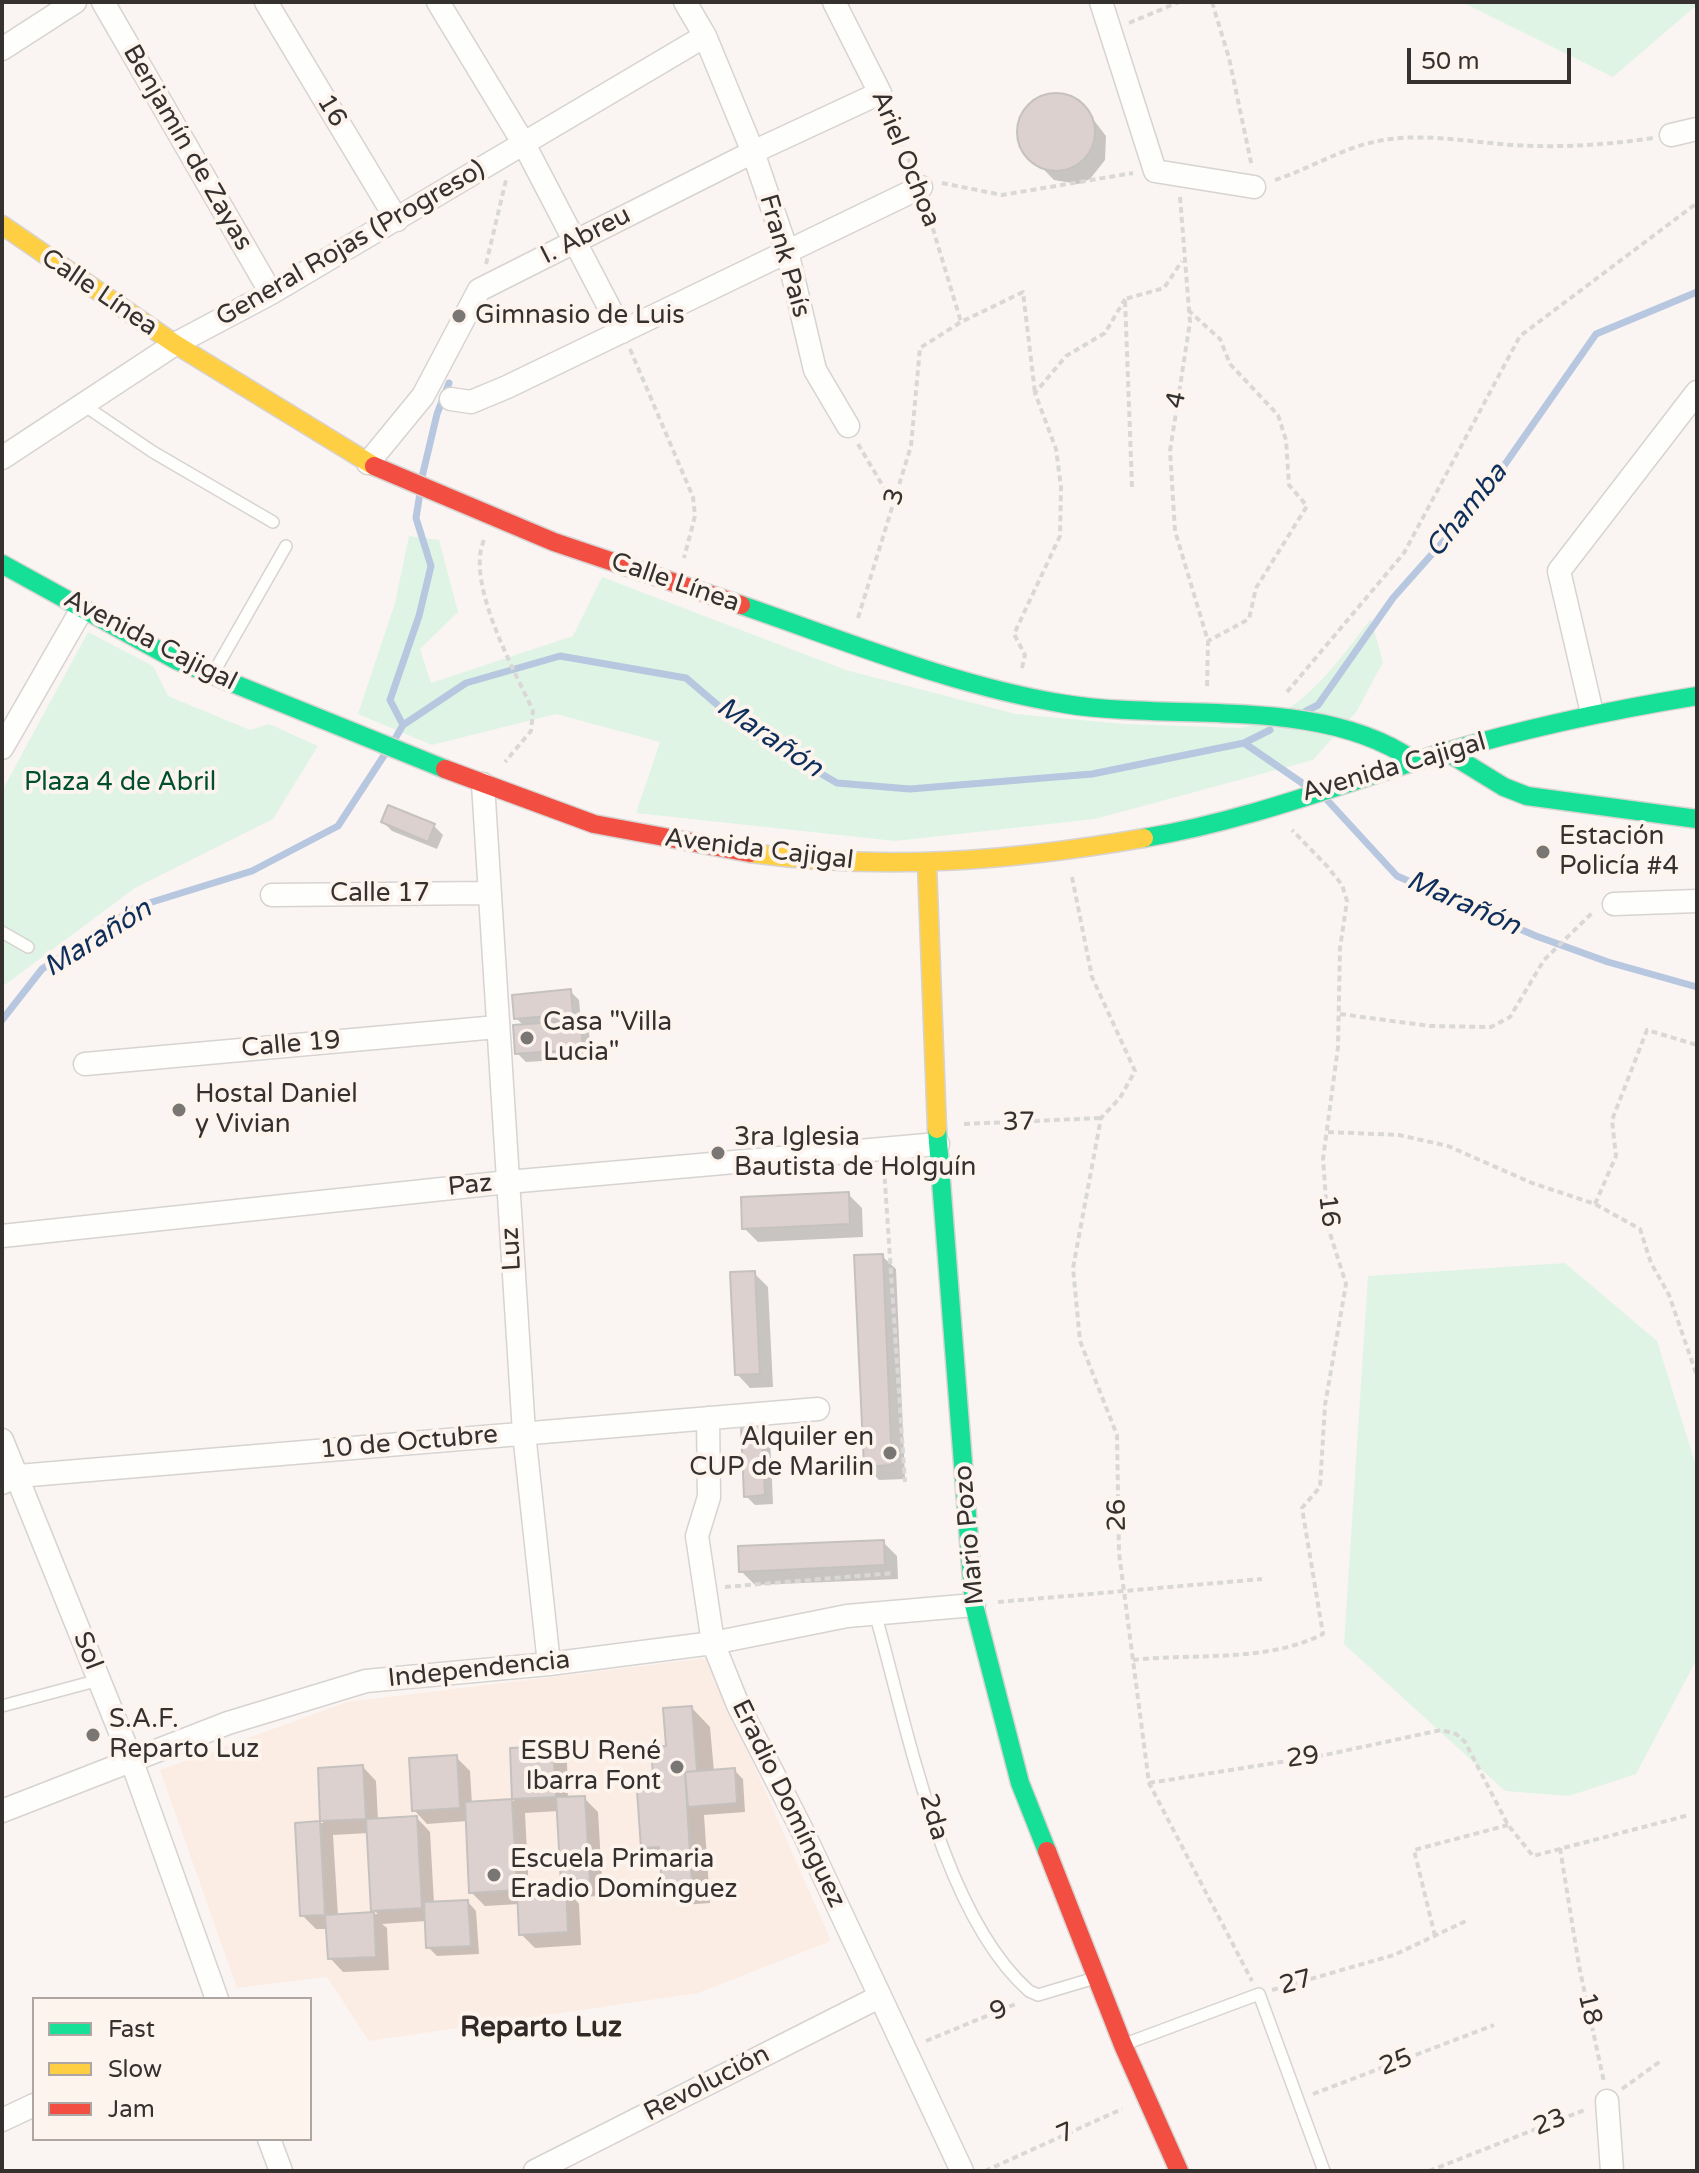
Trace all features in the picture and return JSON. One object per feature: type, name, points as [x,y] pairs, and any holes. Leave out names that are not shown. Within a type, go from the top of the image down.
[{"type":"street","points":[[2,49],[75,2]]},
{"type":"street","name":"Benjamín de Zayas","points":[[103,2],[271,293]]},
{"type":"street","name":"16","points":[[266,2],[397,220]]},
{"type":"street","points":[[438,2],[518,147],[576,241],[622,332]]},
{"type":"street","name":"Frank País","points":[[685,2],[705,36],[753,152],[787,251],[815,370],[848,426]]},
{"type":"street","name":"Ariel Ochoa","points":[[834,2],[880,93]]},
{"type":"street","points":[[1101,2],[1155,171],[1254,187]]},
{"type":"street","name":"General Rojas (Progreso)","points":[[2,458],[175,344],[397,220],[705,36]]},
{"type":"street","name":"I. Abreu","points":[[479,290],[753,152],[880,93]]},
{"type":"street","points":[[1671,135],[1697,129]]},
{"type":"street","points":[[451,399],[471,402],[921,187]]},
{"type":"street","name":"Calle Línea","points":[[2,225],[175,344],[368,463],[554,542],[945,674],[1065,704],[1297,720],[1385,741],[1413,760]]},
{"type":"street","points":[[368,463],[423,396],[479,290]]},
{"type":"street","points":[[1592,713],[1559,571],[1697,392]]},
{"type":"street","name":"Avenida Cajigal","points":[[2,564],[211,676],[486,785],[594,824],[696,845],[825,863],[927,864],[1067,851],[1197,829],[1413,760],[1592,713],[1697,696]]},
{"type":"street","points":[[2,748],[82,609]]},
{"type":"street","points":[[1447,752],[1504,787],[1527,796],[1697,819]]},
{"type":"street","name":"Luz","points":[[486,785],[488,893],[524,1433],[549,1664]]},
{"type":"street","name":"Mario Pozo","points":[[927,864],[938,1134],[974,1605],[1020,1783],[1123,2045],[1179,2171]]},
{"type":"street","name":"Calle 17","points":[[272,895],[488,893]]},
{"type":"street","points":[[1614,904],[1697,901]]},
{"type":"street","name":"Calle 19","points":[[85,1064],[497,1027]]},
{"type":"street","name":"Paz","points":[[2,1236],[508,1182],[883,1149],[938,1134]]},
{"type":"street","name":"10 de Octubre","points":[[10,1479],[818,1409]]},
{"type":"street","name":"Eradio Domínguez","points":[[708,1418],[709,1497],[697,1536],[713,1643],[738,1705],[803,1832],[962,2171]]},
{"type":"street","name":"Sol","points":[[2,1440],[10,1479],[131,1759],[216,1997]]},
{"type":"street","name":"Independencia","points":[[2,1811],[228,1723],[366,1681],[549,1664],[713,1643],[875,1612],[974,1605]]},
{"type":"street","name":"Revolución","points":[[535,2171],[879,1997]]},
{"type":"street","points":[[1607,2101],[1612,2171]]},
{"type":"street","points":[[2,2120],[32,2106]]},
{"type":"street","points":[[270,2141],[281,2171]]},
{"type":"lane","points":[[85,406],[164,459],[273,522]]},
{"type":"lane","points":[[211,676],[286,546]]},
{"type":"lane","points":[[2,932],[28,947]]},
{"type":"lane","name":"2da","points":[[875,1612],[944,1853],[975,1925],[1021,1985],[1038,1995]]},
{"type":"lane","points":[[2,1706],[99,1680]]},
{"type":"lane","name":"9","points":[[1038,1995],[1096,1978]]},
{"type":"lane","points":[[1259,1994],[1324,2171]]},
{"type":"lane","name":"27","points":[[1123,2045],[1259,1994]]},
{"type":"path","points":[[1112,30],[1179,2]]},
{"type":"path","points":[[1212,2],[1245,123],[1254,187],[1305,171],[1351,148],[1386,140],[1445,138],[1587,148],[1671,135]]},
{"type":"path","name":"Ariel Ochoa","points":[[880,93],[921,187],[961,322]]},
{"type":"path","points":[[479,290],[518,147]]},
{"type":"path","points":[[921,187],[943,182],[965,190],[1002,195],[1098,176],[1155,171]]},
{"type":"path","name":"4","points":[[1181,175],[1189,345],[1170,451],[1175,531],[1208,641]]},
{"type":"path","points":[[1268,717],[1404,553],[1520,336],[1697,203]]},
{"type":"path","points":[[1035,393],[1066,356],[1105,333],[1125,299],[1164,288],[1183,259]]},
{"type":"path","points":[[961,322],[1023,292],[1035,393],[1056,449],[1061,487],[1060,536],[1014,634],[1025,655],[1017,692]]},
{"type":"path","points":[[1125,299],[1132,487]]},
{"type":"path","points":[[1188,310],[1220,339],[1230,364],[1278,415],[1286,440],[1289,485],[1307,506],[1256,588],[1249,619],[1208,641],[1206,715]]},
{"type":"path","name":"3","points":[[850,642],[911,446],[920,348],[961,322]]},
{"type":"path","points":[[622,332],[693,497],[695,516],[678,584]]},
{"type":"path","points":[[848,426],[893,503]]},
{"type":"path","points":[[486,785],[531,731],[533,711],[483,592],[480,548],[494,515]]},
{"type":"path","name":"16","points":[[1133,1660],[1242,1655],[1307,1642],[1323,1634],[1302,1508],[1320,1487],[1325,1405],[1346,1284],[1328,1227],[1323,1159],[1340,1014],[1340,948],[1347,901],[1342,885],[1268,806]]},
{"type":"path","name":"26","points":[[1067,851],[1092,977],[1135,1071],[1120,1098],[1101,1118],[1073,1268],[1080,1341],[1117,1435],[1119,1553],[1149,1783],[1259,1994]]},
{"type":"path","points":[[1340,1014],[1430,1026],[1491,1027],[1510,1017],[1544,960],[1591,912]]},
{"type":"path","points":[[1595,1204],[1616,1156],[1612,1120],[1647,1030],[1697,1045]]},
{"type":"path","name":"37","points":[[938,1134],[1101,1118]]},
{"type":"path","points":[[1328,1132],[1399,1135],[1448,1146],[1532,1183],[1595,1204],[1640,1229],[1651,1263],[1669,1295],[1697,1376]]},
{"type":"path","points":[[883,1149],[905,1482]]},
{"type":"path","points":[[705,1589],[894,1573]]},
{"type":"path","points":[[974,1605],[1262,1579]]},
{"type":"path","name":"29","points":[[1149,1783],[1325,1755],[1441,1730],[1456,1734],[1465,1742],[1508,1825]]},
{"type":"path","points":[[1435,1936],[1414,1850],[1508,1825],[1533,1856],[1689,1815]]},
{"type":"path","name":"18","points":[[1560,1848],[1607,2101]]},
{"type":"path","name":"27","points":[[1259,1994],[1394,1955],[1468,1920]]},
{"type":"path","name":"9","points":[[904,2049],[1038,1995]]},
{"type":"path","name":"25","points":[[1298,2100],[1494,2025]]},
{"type":"path","name":"23","points":[[1429,2171],[1607,2101],[1662,2060]]},
{"type":"path","name":"7","points":[[985,2171],[1146,2098]]},
{"type":"shaded area","points":[[707,1658],[831,1941],[698,1993],[369,2041],[327,1977],[237,1988],[160,1770],[347,1702]]},
{"type":"green space","points":[[1462,2],[1697,2],[1697,5],[1613,77]]},
{"type":"green space","points":[[409,536],[439,540],[458,612],[420,649],[431,683],[573,636],[602,577],[846,670],[1016,714],[1125,724],[1240,728],[1262,722],[1300,700],[1330,671],[1371,619],[1383,662],[1357,711],[1313,760],[1095,819],[895,841],[636,813],[660,742],[556,714],[432,745],[358,714],[395,603]]},
{"type":"green space","name":"Plaza 4 de Abril","points":[[88,632],[153,666],[168,696],[250,730],[269,724],[318,746],[273,819],[135,888],[2,987],[2,791]]},
{"type":"green space","points":[[1565,1263],[1657,1341],[1697,1469],[1697,1659],[1636,1774],[1569,1796],[1505,1791],[1344,1644],[1368,1276]]},
{"type":"building","points":[[1056,93],[1071,96],[1088,110],[1095,132],[1092,147],[1078,164],[1056,171],[1041,168],[1024,154],[1017,132],[1020,117],[1034,100]]},
{"type":"building","points":[[388,805],[435,824],[428,842],[381,822]]},
{"type":"building","points":[[571,989],[573,1014],[514,1019],[512,995]]},
{"type":"building","points":[[581,1020],[583,1049],[515,1054],[513,1025]]},
{"type":"building","points":[[849,1192],[850,1224],[742,1229],[741,1197]]},
{"type":"building","points":[[883,1254],[892,1465],[864,1467],[854,1255]]},
{"type":"building","points":[[755,1271],[760,1374],[735,1375],[730,1272]]},
{"type":"building","points":[[762,1426],[765,1495],[744,1497],[741,1427]]},
{"type":"building","points":[[884,1540],[885,1565],[739,1572],[738,1546]]},
{"type":"building","points":[[692,1706],[697,1771],[685,1772],[692,1885],[662,1887],[659,1847],[641,1848],[637,1791],[654,1790],[651,1747],[666,1746],[663,1708]]},
{"type":"building","points":[[553,1746],[556,1797],[512,1799],[510,1748]]},
{"type":"building","points":[[457,1755],[460,1808],[412,1811],[409,1758]]},
{"type":"building","points":[[363,1765],[366,1819],[320,1821],[318,1768]]},
{"type":"building","points":[[735,1768],[737,1803],[688,1807],[685,1772]]},
{"type":"building","points":[[585,1796],[590,1883],[561,1884],[556,1797]]},
{"type":"building","points":[[512,1799],[517,1890],[469,1893],[465,1802]]},
{"type":"building","points":[[417,1816],[422,1908],[371,1911],[366,1819]]},
{"type":"building","points":[[320,1821],[325,1915],[300,1916],[295,1823]]},
{"type":"building","points":[[566,1888],[568,1932],[519,1935],[517,1890]]},
{"type":"building","points":[[468,1900],[471,1946],[426,1948],[424,1902]]},
{"type":"building","points":[[374,1912],[376,1957],[328,1959],[325,1915]]},
{"type":"waterway","name":"Chamba","points":[[1306,711],[1318,705],[1393,598],[1480,500],[1596,334],[1697,292]]},
{"type":"waterway","points":[[422,477],[437,414],[449,383]]},
{"type":"waterway","points":[[403,725],[390,700],[419,616],[431,566],[416,518],[420,493]]},
{"type":"waterway","name":"Marañón","points":[[396,737],[403,725],[466,683],[560,656],[686,678],[748,731],[837,783],[910,789],[1092,774],[1244,743],[1270,730]]},
{"type":"waterway","name":"Marañón","points":[[1244,743],[1305,785]]},
{"type":"waterway","name":"Marañón","points":[[2,1020],[42,969],[136,907],[252,871],[338,826],[385,754]]},
{"type":"waterway","name":"Marañón","points":[[1328,801],[1397,876],[1536,936],[1608,962],[1697,987]]},
{"type":"traffic: fast","points":[[2,564],[178,661],[445,769]]},
{"type":"traffic: fast","points":[[741,605],[941,674],[1024,696],[1108,709],[1290,718],[1334,726],[1375,740],[1413,760]]},
{"type":"traffic: fast","points":[[1144,838],[1257,812],[1505,736],[1697,696]]},
{"type":"traffic: fast","points":[[1447,752],[1504,787],[1527,796],[1697,819]]},
{"type":"traffic: fast","points":[[937,1129],[974,1605],[1020,1783],[1047,1851]]},
{"type":"traffic: slow","points":[[2,225],[175,344],[374,466]]},
{"type":"traffic: slow","points":[[750,853],[850,861],[948,861],[1045,853],[1144,838]]},
{"type":"traffic: slow","points":[[927,864],[937,1129]]},
{"type":"traffic: jam","points":[[374,466],[554,542],[741,605]]},
{"type":"traffic: jam","points":[[445,769],[594,824],[750,853]]},
{"type":"traffic: jam","points":[[1047,1851],[1123,2045],[1179,2171]]},
{"type":"place","name":"Gimnasio de Luis","points":[[459,316]]},
{"type":"place","name":"Estación Policía #4","points":[[1543,852]]},
{"type":"place","name":"Casa \"Villa Lucia\"","points":[[527,1038]]},
{"type":"place","name":"Hostal Daniel y Vivian","points":[[179,1110]]},
{"type":"place","name":"3ra Iglesia Bautista de Holguín","points":[[718,1153]]},
{"type":"place","name":"Alquiler en CUP de Marilin","points":[[890,1453]]},
{"type":"place","name":"S.A.F. Reparto Luz","points":[[93,1735]]},
{"type":"place","name":"ESBU René Ibarra Font","points":[[677,1767]]},
{"type":"place","name":"Escuela Primaria Eradio Domínguez","points":[[494,1875]]},
{"type":"district","name":"Reparto Luz","points":[[541,2029]]}]
